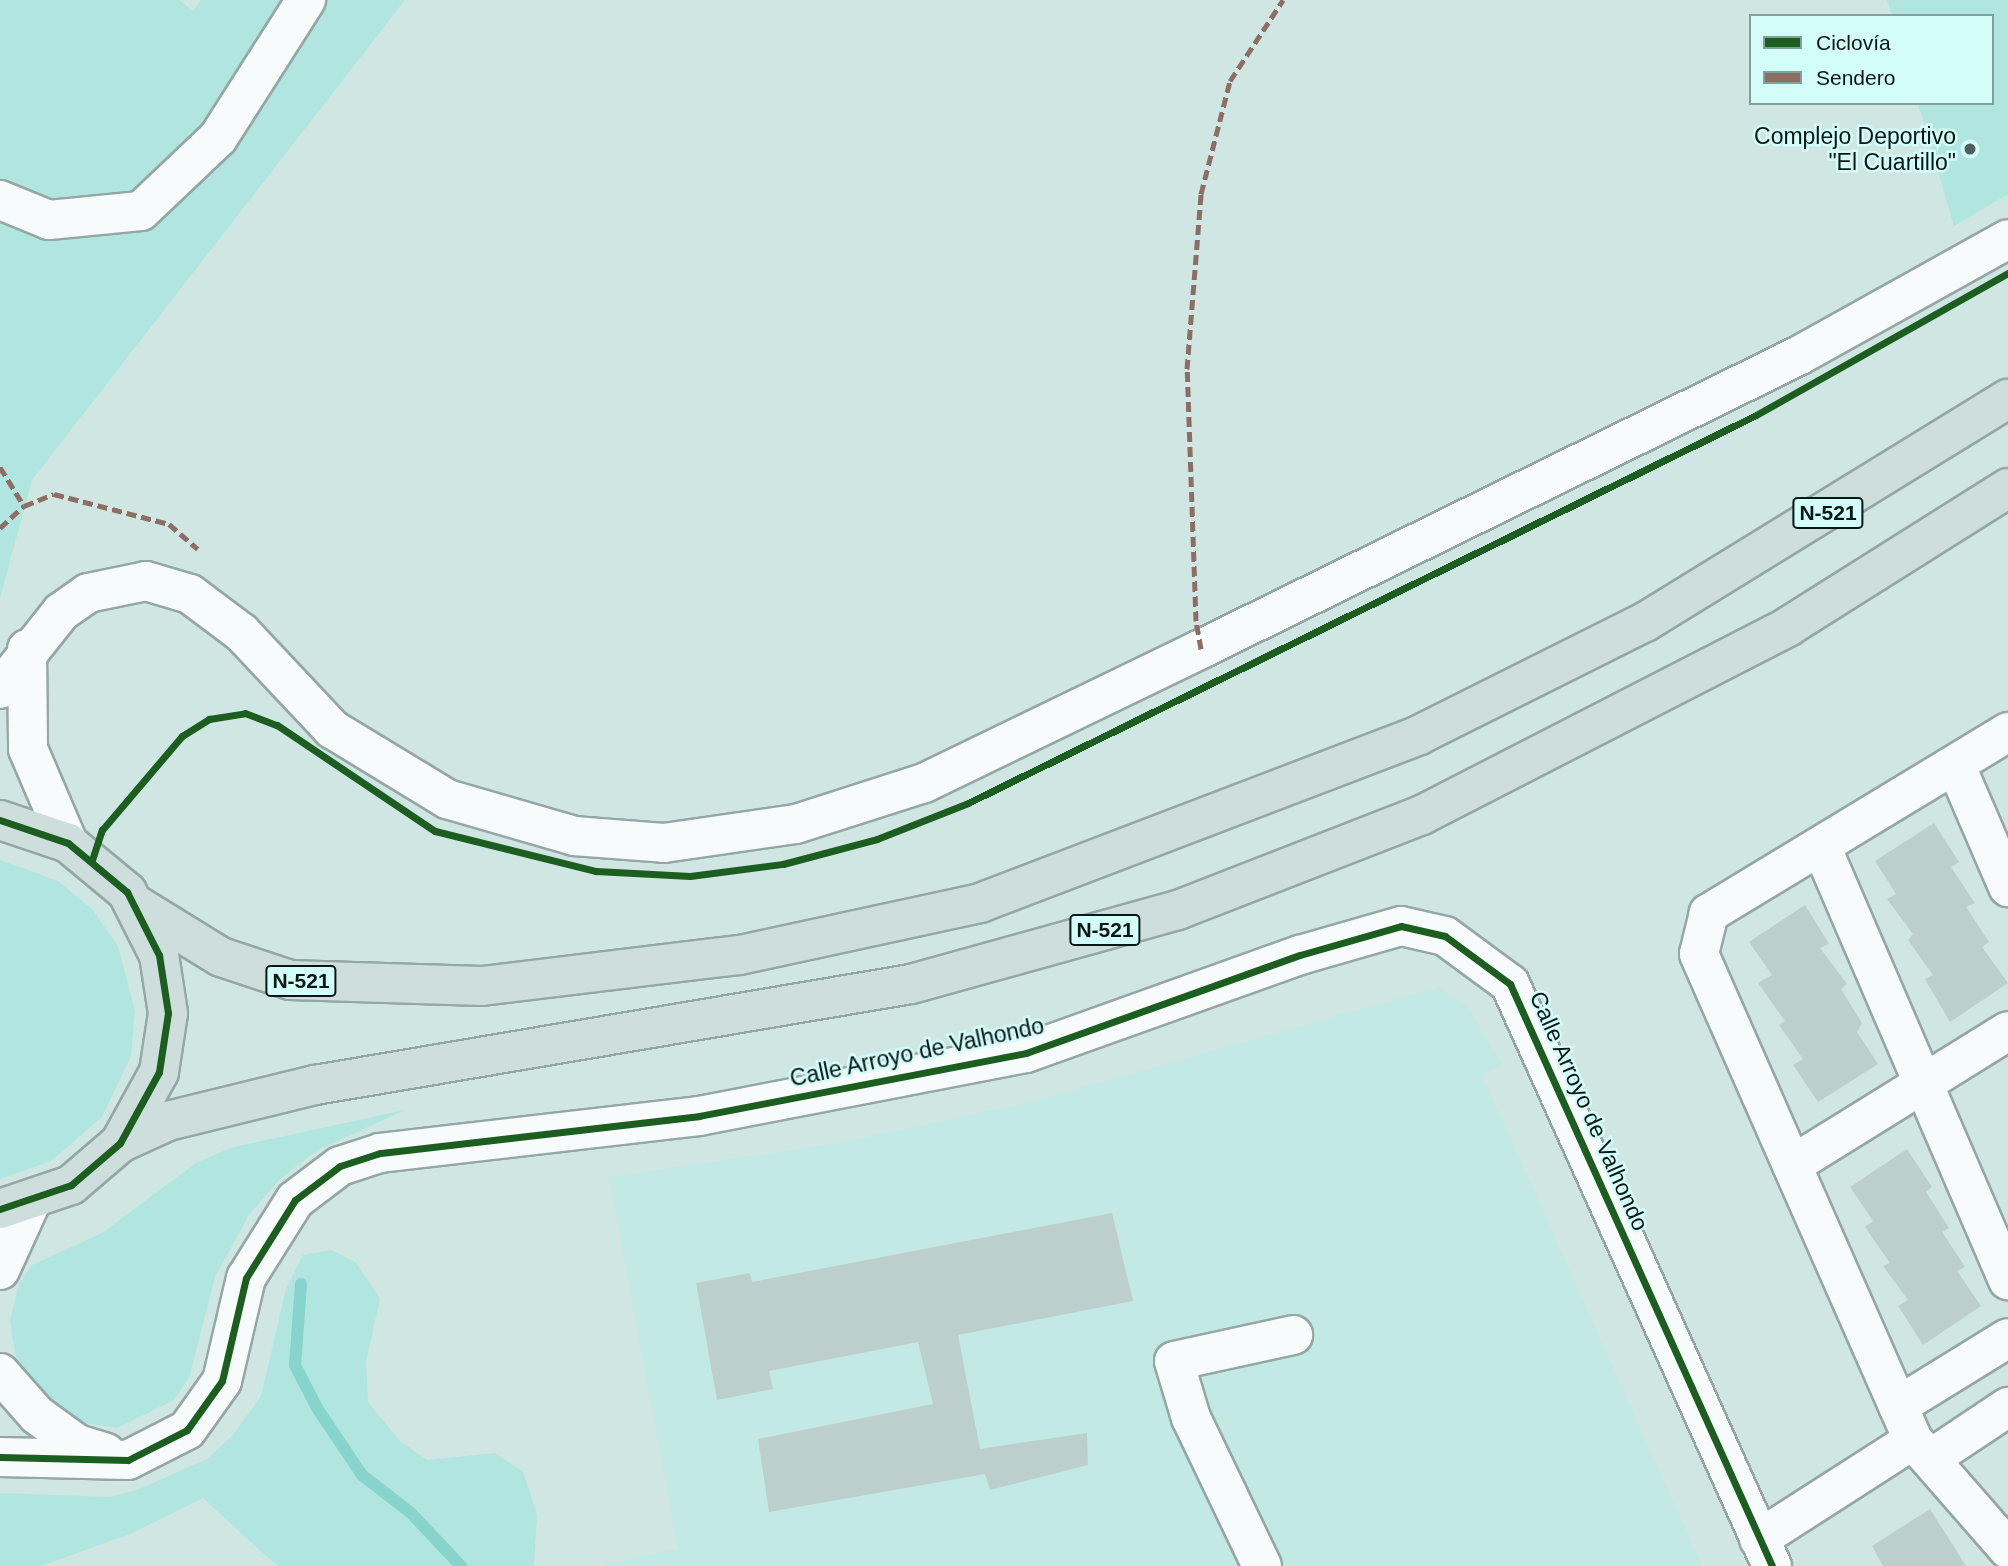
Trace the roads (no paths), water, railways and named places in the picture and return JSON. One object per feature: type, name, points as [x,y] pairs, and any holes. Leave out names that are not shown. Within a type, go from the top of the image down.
[{"type":"highway","name":"N-521","points":[[0,820],[68,843],[114,879],[138,906],[221,957],[290,980],[482,986],[740,955],[980,903],[1419,735],[1645,622],[2008,399]]},
{"type":"highway","name":"N-521","points":[[16,1206],[71,1185],[120,1143],[168,1121],[315,1085],[911,984],[1178,910],[1422,815],[1789,626],[2008,488]]},
{"type":"highway","name":"N-521","points":[[120,1143],[148,1100],[167,1033],[159,955],[138,906]]},
{"type":"street","points":[[0,200],[49,220],[141,211],[218,138],[306,0]]},
{"type":"street","points":[[0,689],[27,649],[88,593],[146,581],[200,602],[243,632],[332,729],[447,799],[574,836],[664,844],[796,824],[923,783],[1202,649],[1798,356],[2008,239]]},
{"type":"street","points":[[27,649],[28,749],[68,843]]},
{"type":"street","points":[[2008,732],[1709,913],[1699,954],[1898,1406],[1922,1450],[2008,1549]]},
{"type":"street","points":[[1956,765],[2008,887]]},
{"type":"street","points":[[1821,846],[2008,1280]]},
{"type":"street","name":"Calle Arroyo de Valhondo","points":[[0,1457],[128,1460],[187,1430],[222,1381],[246,1278],[295,1200],[340,1166],[380,1153],[699,1116],[1026,1053],[1300,955],[1401,926],[1445,936],[1510,984],[1765,1553]]},
{"type":"street","points":[[1792,1165],[2008,1031]]},
{"type":"street","points":[[0,1270],[16,1206]]},
{"type":"street","points":[[1262,1566],[1191,1418],[1174,1361],[1293,1335]]},
{"type":"street","points":[[1898,1406],[2008,1338]]},
{"type":"street","points":[[0,1373],[37,1415],[77,1444],[128,1460]]},
{"type":"street","points":[[1765,1553],[1922,1450],[2008,1407]]},
{"type":"waterway","points":[[301,1284],[295,1365],[317,1408],[362,1475],[411,1513],[461,1566]]},
{"type":"place","name":"Complejo Deportivo \"El Cuartillo\"","points":[[1970,149]]}]
